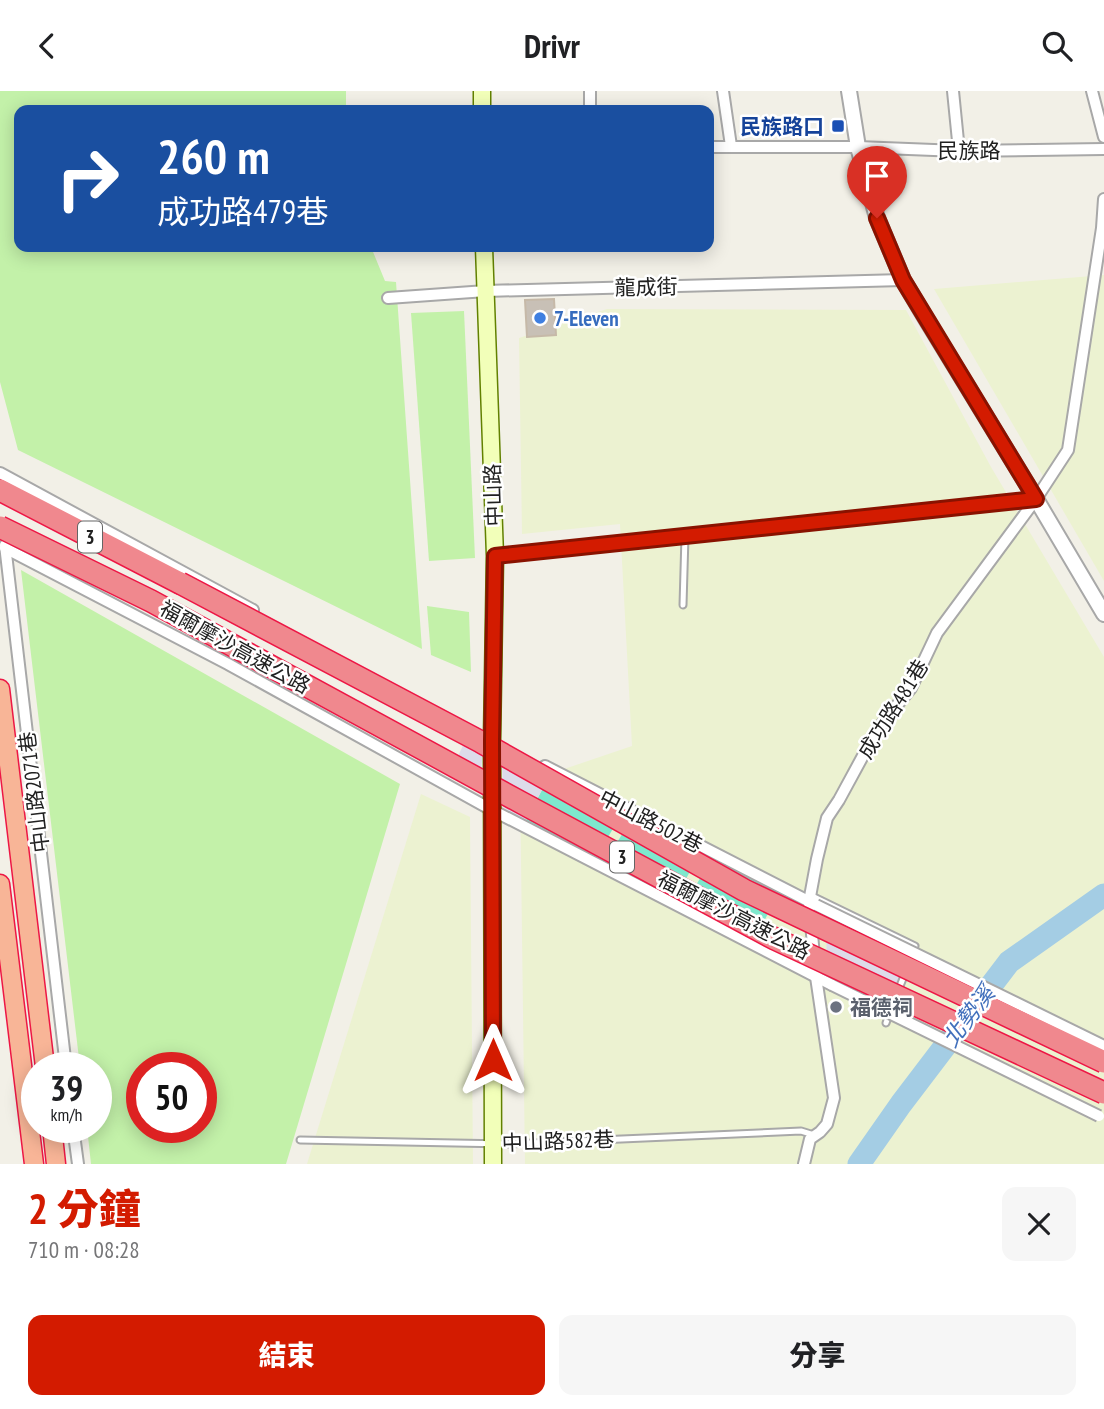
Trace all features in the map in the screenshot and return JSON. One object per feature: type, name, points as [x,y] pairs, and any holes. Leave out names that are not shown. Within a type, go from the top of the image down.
[{"type":"highway","name":"福爾摩沙高速公路","points":[[0,490],[481,743],[744,890],[1104,1062]]},
{"type":"highway","name":"福爾摩沙高速公路","points":[[2,538],[151,601],[775,939],[1104,1093]]},
{"type":"highway","points":[[0,689],[43,1052]]},
{"type":"highway","points":[[0,884],[34,1164]]},
{"type":"highway","points":[[54,1143],[56,1164]]},
{"type":"main road","name":"中山路","points":[[484,252],[495,556],[492,740],[493,1164]]},
{"type":"street","points":[[723,91],[731,146]]},
{"type":"street","points":[[849,91],[858,147],[877,218],[903,280],[1104,614]]},
{"type":"street","points":[[953,91],[958,151]]},
{"type":"street","points":[[1091,91],[1104,137]]},
{"type":"street","name":"民族路","points":[[714,147],[858,147],[958,151],[1104,149]]},
{"type":"street","name":"成功路481巷","points":[[804,1164],[810,1139],[827,1124],[834,1097],[816,977],[812,901],[817,859],[827,818],[877,730],[911,688],[937,632],[1036,499],[1068,450],[1103,228],[1104,199]]},
{"type":"street","name":"龍成街","points":[[388,298],[486,291],[903,280]]},
{"type":"street","name":"中山路502巷","points":[[0,473],[492,740],[1104,1046]]},
{"type":"street","name":"中山路2071巷","points":[[0,516],[64,1052]]},
{"type":"street","points":[[2,538],[492,810],[816,977],[1101,1118]]},
{"type":"street","points":[[75,1143],[78,1164]]},
{"type":"lane","points":[[495,556],[1036,499]]},
{"type":"lane","points":[[683,605],[685,536]]},
{"type":"lane","points":[[812,901],[915,946],[886,1023]]},
{"type":"lane","name":"中山路582巷","points":[[300,1140],[533,1143],[801,1131],[816,1135]]},
{"type":"green space","points":[[0,91],[346,91],[346,105],[14,105],[14,252],[373,252],[385,281],[396,282],[422,649],[18,450],[0,382]]},
{"type":"green space","points":[[1104,275],[1104,581],[934,289]]},
{"type":"green space","points":[[607,309],[906,310],[991,467],[1104,657],[1104,1164],[525,1164],[520,784],[632,746],[620,524],[522,534],[519,338]]},
{"type":"green space","points":[[464,311],[475,558],[429,561],[411,313]]},
{"type":"green space","points":[[21,570],[400,784],[286,1164],[91,1164],[89,1143],[112,1143],[112,1052],[78,1052]]},
{"type":"green space","points":[[427,606],[469,612],[471,672],[431,655]]},
{"type":"green space","points":[[551,773],[621,814],[596,859],[525,822]]},
{"type":"green space","points":[[421,794],[470,817],[473,1164],[307,1164]]},
{"type":"green space","points":[[631,819],[699,854],[675,900],[605,863]]},
{"type":"green space","points":[[712,858],[779,892],[754,941],[685,904]]},
{"type":"shaded area","points":[[470,731],[484,739],[479,791],[448,777]]},
{"type":"shaded area","points":[[502,749],[551,773],[525,822],[503,807]]},
{"type":"shaded area","points":[[825,920],[910,963],[892,1005],[828,973]]},
{"type":"building","name":"7-Eleven","points":[[554,299],[556,335],[527,337],[525,300]]},
{"type":"waterway","name":"北勢溪","points":[[859,1164],[1009,962],[1104,895]]},
{"type":"place","name":"民族路口","points":[[838,126]]},
{"type":"place","name":"7-Eleven","points":[[540,318]]},
{"type":"place","name":"福德祠","points":[[836,1007]]},
{"type":"route","points":[[493,1060],[492,740],[495,556],[1036,499],[903,280],[877,218]]}]
